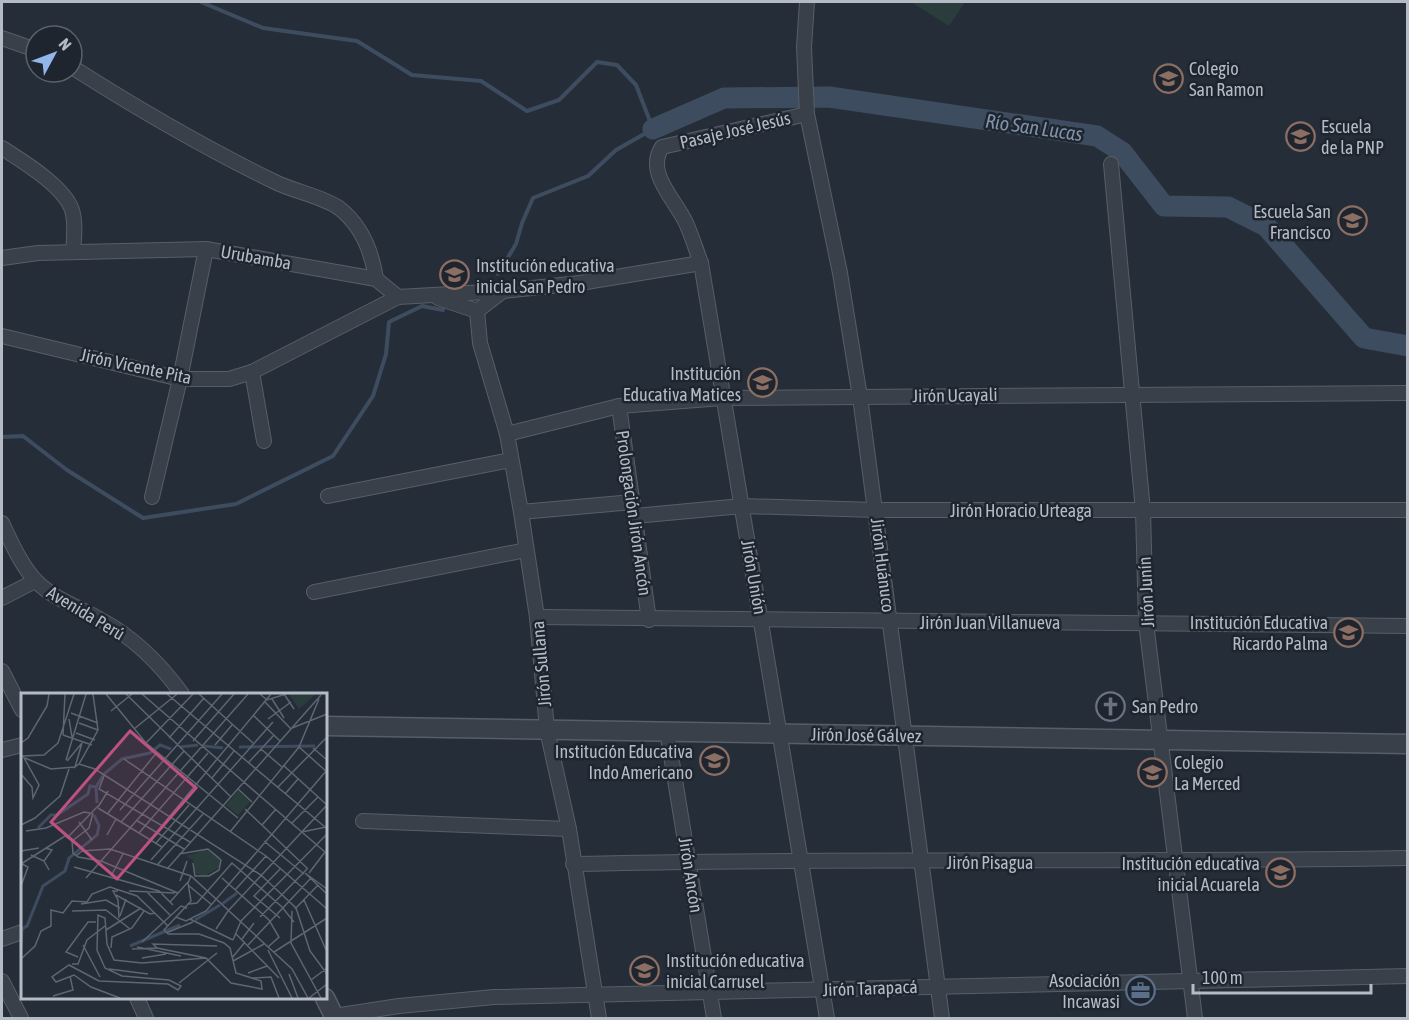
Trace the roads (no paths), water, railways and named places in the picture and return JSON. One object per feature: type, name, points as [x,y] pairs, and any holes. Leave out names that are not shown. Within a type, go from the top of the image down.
[{"type":"street","name":"Jirón Huánuco","points":[[807,2],[804,47],[807,110],[840,273],[860,397],[942,1018]]},
{"type":"street","points":[[2,38],[24,46]]},
{"type":"street","points":[[84,75],[151,118],[277,183],[338,207],[357,227],[366,243],[373,259],[376,279]]},
{"type":"street","name":"Pasaje José Jesús","points":[[662,147],[807,110]]},
{"type":"street","name":"Jirón Unión","points":[[662,147],[656,156],[659,177],[686,222],[701,263],[827,1018]]},
{"type":"street","points":[[2,148],[33,167],[72,208],[73,252]]},
{"type":"street","name":"Jirón Junín","points":[[1111,164],[1143,511],[1146,623],[1195,1018]]},
{"type":"street","points":[[152,497],[180,379],[206,249]]},
{"type":"street","name":"Urubamba","points":[[2,258],[73,252],[206,249],[376,279],[398,297]]},
{"type":"street","points":[[398,297],[503,291],[580,283],[701,263]]},
{"type":"street","points":[[431,296],[477,311],[503,291]]},
{"type":"street","name":"Jirón Vicente Pita","points":[[2,336],[180,379],[229,379],[252,372],[398,297]]},
{"type":"street","name":"Jirón Sullana","points":[[477,311],[480,343],[507,434],[537,617],[547,730],[570,829],[573,864],[599,1018]]},
{"type":"street","points":[[252,372],[264,441]]},
{"type":"street","name":"Jirón Ucayali","points":[[507,434],[619,406],[722,398],[1132,393],[1407,393]]},
{"type":"street","name":"Prolongación Jirón Ancón","points":[[619,406],[649,620]]},
{"type":"street","points":[[328,496],[510,460]]},
{"type":"street","name":"Jirón Horacio Urteaga","points":[[520,512],[742,506],[876,510],[1407,510]]},
{"type":"street","name":"Avenida Perú","points":[[2,523],[35,581],[51,594],[101,620],[129,638],[151,658],[181,693]]},
{"type":"street","points":[[314,592],[526,550]]},
{"type":"street","points":[[2,598],[35,581]]},
{"type":"street","name":"Jirón Juan Villanueva","points":[[537,617],[649,620],[761,619],[1407,626]]},
{"type":"street","points":[[2,671],[21,708]]},
{"type":"street","name":"Jirón José Gálvez","points":[[327,726],[1407,744]]},
{"type":"street","name":"Jirón Ancón","points":[[667,731],[714,1018]]},
{"type":"street","points":[[2,750],[21,745]]},
{"type":"street","points":[[363,821],[570,829]]},
{"type":"street","name":"Jirón Pisagua","points":[[573,864],[690,861],[1177,862],[1407,858]]},
{"type":"street","points":[[2,939],[21,932]]},
{"type":"street","name":"Jirón Tarapacá","points":[[334,1017],[494,997],[938,986],[1190,983],[1407,976]]},
{"type":"street","points":[[2,981],[21,1018]]},
{"type":"street","points":[[137,999],[146,1018]]},
{"type":"street","points":[[325,999],[334,1017]]},
{"type":"waterway","points":[[201,2],[263,28],[357,41],[412,75],[481,81],[527,111],[559,100],[597,62],[617,65],[636,85],[653,129],[616,150],[588,176],[533,198],[516,244],[498,274]]},
{"type":"waterway","name":"Río San Lucas","points":[[653,129],[724,98],[829,97],[1097,136],[1122,152],[1164,206],[1228,207],[1266,226],[1364,338],[1408,346]]},
{"type":"waterway","points":[[2,437],[23,436],[67,470],[143,518],[236,504],[333,456],[373,396],[386,354],[389,322],[422,306],[443,310]]},
{"type":"place","name":"Colegio San Ramon","points":[[1168,78]]},
{"type":"place","name":"Escuela de la PNP","points":[[1300,136]]},
{"type":"place","name":"Escuela San Francisco","points":[[1352,221]]},
{"type":"place","name":"Institución educativa inicial San Pedro","points":[[455,275]]},
{"type":"place","name":"Institución Educativa Matices","points":[[762,383]]},
{"type":"place","name":"Institución Educativa Ricardo Palma","points":[[1349,632]]},
{"type":"place","name":"San Pedro","points":[[1111,706]]},
{"type":"place","name":"Institución Educativa Indo Americano","points":[[714,761]]},
{"type":"place","name":"Colegio La Merced","points":[[1153,772]]},
{"type":"place","name":"Institución educativa inicial Acuarela","points":[[1281,873]]},
{"type":"place","name":"Institución educativa inicial Carrusel","points":[[645,970]]},
{"type":"place","name":"Asociación Incawasi","points":[[1141,990]]}]
